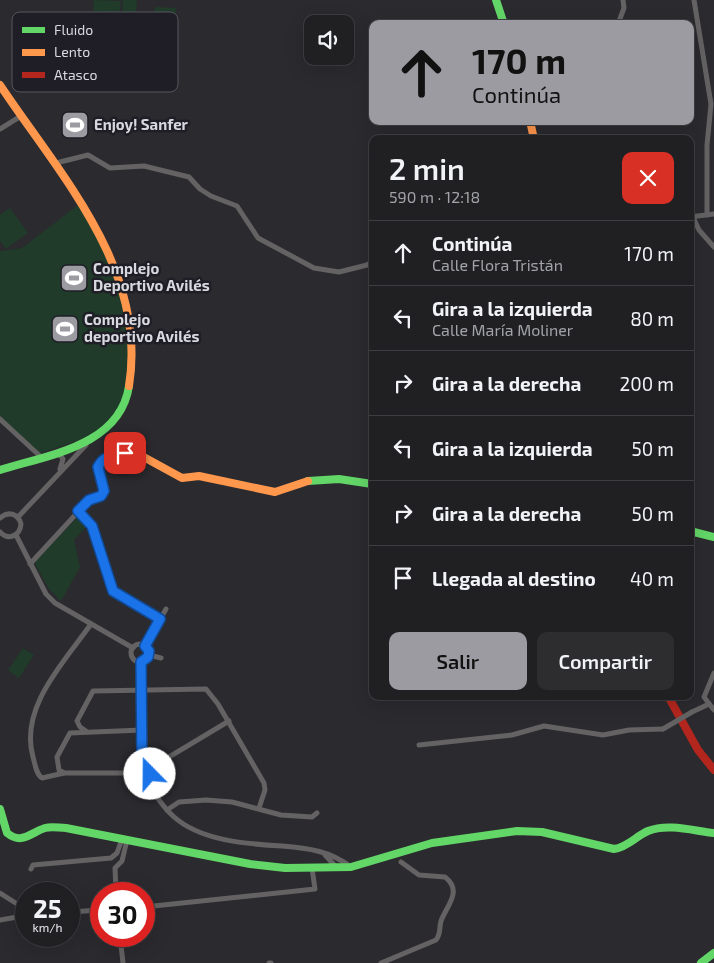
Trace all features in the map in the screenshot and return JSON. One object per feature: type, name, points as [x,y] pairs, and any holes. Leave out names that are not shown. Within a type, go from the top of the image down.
[{"type":"main road","points":[[496,0],[503,20]]},
{"type":"main road","points":[[0,85],[80,199],[110,258],[126,309],[134,349],[130,394],[110,428],[87,444],[0,470]]},
{"type":"main road","points":[[98,467],[102,460],[107,457],[125,453],[140,455],[182,478],[199,476],[275,492],[284,491],[302,482],[316,479],[352,480],[369,483]]},
{"type":"main road","points":[[694,532],[714,537]]},
{"type":"main road","points":[[670,700],[698,750],[714,770]]},
{"type":"main road","points":[[0,809],[7,833],[18,839],[29,838],[45,828],[54,827],[259,866],[312,868],[351,867],[432,843],[517,831],[542,832],[614,849],[622,848],[642,834],[657,829],[714,833]]},
{"type":"main road","points":[[701,963],[714,953]]},
{"type":"street","points":[[620,20],[624,8],[623,0]]},
{"type":"street","points":[[694,0],[711,104],[707,145],[707,214]]},
{"type":"street","points":[[0,130],[21,116]]},
{"type":"street","points":[[56,163],[88,155],[110,168],[144,166],[189,177],[211,196],[237,206],[258,238],[314,268],[339,272],[369,264]]},
{"type":"street","points":[[694,217],[714,214]]},
{"type":"street","points":[[694,221],[699,230],[714,247]]},
{"type":"street","points":[[0,419],[41,457]]},
{"type":"street","points":[[18,517],[58,472],[87,444]]},
{"type":"street","points":[[54,454],[60,455],[62,459],[58,472]]},
{"type":"street","points":[[30,564],[89,500],[101,496],[104,491],[98,467]]},
{"type":"street","points":[[78,511],[92,526],[113,591],[160,619]]},
{"type":"street","points":[[0,518],[8,514],[18,517]]},
{"type":"street","points":[[1,535],[9,537],[16,535],[21,529],[18,517]]},
{"type":"street","points":[[16,535],[46,594],[55,603],[133,648]]},
{"type":"street","points":[[145,646],[166,610]]},
{"type":"street","points":[[91,624],[43,693],[35,709],[31,749],[38,774],[42,778],[46,778],[64,773],[135,773]]},
{"type":"street","points":[[138,644],[145,646],[149,651],[145,661],[141,662],[132,658],[133,648],[138,644]]},
{"type":"street","points":[[149,655],[161,658]]},
{"type":"street","points":[[141,662],[142,765]]},
{"type":"street","points":[[714,673],[704,697],[714,710]]},
{"type":"street","points":[[86,731],[80,727],[77,721],[93,691],[206,689],[229,721],[264,783],[265,790],[259,808]]},
{"type":"street","points":[[419,745],[512,735],[544,726],[603,735],[629,730],[663,729],[709,704]]},
{"type":"street","points":[[149,769],[229,721]]},
{"type":"street","points":[[64,773],[59,770],[57,764],[59,750],[70,733],[142,730]]},
{"type":"street","points":[[135,773],[137,767],[142,765]]},
{"type":"street","points":[[142,765],[149,769]]},
{"type":"street","points":[[135,773],[139,779],[145,779],[150,774],[149,769]]},
{"type":"street","points":[[145,779],[167,810],[184,824],[201,833],[250,843],[319,850],[351,867]]},
{"type":"street","points":[[167,810],[179,802],[191,799],[232,802],[281,814],[308,817]]},
{"type":"street","points":[[31,869],[34,865],[111,858],[117,853],[125,840]]},
{"type":"street","points":[[116,882],[115,868],[122,861],[125,840]]},
{"type":"street","points":[[333,857],[337,868]]},
{"type":"street","points":[[323,868],[333,857]]},
{"type":"street","points":[[381,963],[436,940],[454,895],[451,884],[445,877],[419,875],[401,862]]},
{"type":"street","points":[[155,906],[315,889],[312,868]]},
{"type":"street","points":[[0,893],[15,902]]},
{"type":"street","points":[[0,920],[15,919]]},
{"type":"street","points":[[121,947],[123,963]]},
{"type":"green space","points":[[94,0],[121,1],[119,12],[93,11]]},
{"type":"green space","points":[[123,0],[137,0],[136,12],[122,12]]},
{"type":"green space","points":[[155,7],[176,8],[176,12],[155,12]]},
{"type":"green space","name":"Complejo deportivo Avilés","points":[[82,202],[120,285],[134,363],[117,419],[80,440],[40,453],[0,418],[0,251],[22,248]]},
{"type":"green space","points":[[10,208],[28,233],[6,249],[0,241],[0,215]]},
{"type":"green space","points":[[78,517],[87,526],[74,540],[80,567],[61,601],[49,589],[35,564],[37,559]]},
{"type":"green space","points":[[23,648],[34,655],[19,678],[8,670]]},
{"type":"traffic: fast","points":[[496,0],[503,20]]},
{"type":"traffic: fast","points":[[0,470],[60,453],[97,435],[112,422],[123,406],[129,386]]},
{"type":"traffic: fast","points":[[308,481],[339,479],[369,484]]},
{"type":"traffic: fast","points":[[694,532],[714,537]]},
{"type":"traffic: fast","points":[[0,809],[7,833],[17,838],[26,837],[48,827],[66,828],[250,864],[285,868],[351,867],[432,843],[517,831],[542,832],[614,849],[624,846],[648,831],[656,829],[681,828],[714,833]]},
{"type":"traffic: fast","points":[[701,963],[714,953]]},
{"type":"traffic: slow","points":[[0,85],[72,189],[94,225],[112,263],[125,302],[131,343],[129,386]]},
{"type":"traffic: slow","points":[[531,125],[533,135]]},
{"type":"traffic: slow","points":[[98,467],[107,457],[125,453],[140,455],[182,478],[199,476],[275,492],[308,481]]},
{"type":"traffic: jam","points":[[670,700],[698,750],[714,770]]},
{"type":"place","name":"Enjoy! Sanfer","points":[[75,125]]},
{"type":"place","name":"Complejo Deportivo Avilés","points":[[74,278]]},
{"type":"place","name":"Complejo deportivo Avilés","points":[[65,329]]},
{"type":"route","points":[[125,453],[102,460],[98,467],[104,491],[101,496],[89,500],[78,511],[92,526],[113,591],[160,619],[145,646],[149,651],[148,659],[141,662],[142,765],[148,768],[150,774]]}]
